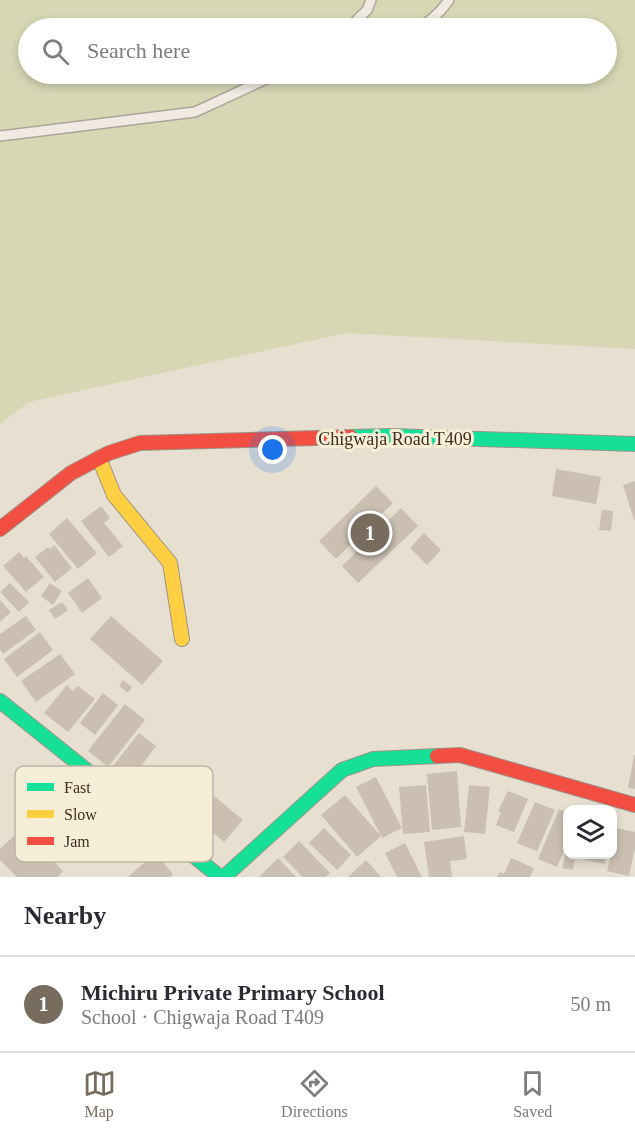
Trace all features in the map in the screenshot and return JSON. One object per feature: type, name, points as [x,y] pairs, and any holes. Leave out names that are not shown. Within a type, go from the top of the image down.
[{"type":"street","name":"Chigwaja Road T409","points":[[0,529],[71,473],[99,458],[140,443],[391,436],[635,444]]},
{"type":"street","points":[[99,458],[114,495],[170,562],[182,639]]},
{"type":"street","points":[[0,701],[79,766]]},
{"type":"street","points":[[203,862],[222,877],[342,770],[373,759],[460,755],[635,805]]},
{"type":"lane","points":[[358,18],[367,9],[371,0]]},
{"type":"lane","points":[[432,18],[449,0]]},
{"type":"lane","points":[[0,136],[195,112],[255,84]]},
{"type":"green space","points":[[0,0],[635,0],[635,349],[346,333],[29,402],[0,424]]},
{"type":"building","points":[[556,469],[601,477],[596,504],[552,496]]},
{"type":"building","points":[[635,481],[635,520],[634,520],[623,485]]},
{"type":"building","points":[[376,486],[393,503],[336,559],[319,541]]},
{"type":"building","points":[[101,506],[110,518],[104,523],[123,546],[109,557],[81,521]]},
{"type":"building","points":[[401,508],[418,526],[358,583],[342,566]]},
{"type":"building","points":[[602,510],[613,511],[611,531],[599,530]]},
{"type":"building","points":[[67,518],[97,553],[78,569],[49,534]]},
{"type":"building","points":[[424,533],[441,550],[427,565],[410,548]]},
{"type":"building","points":[[54,545],[72,568],[55,582],[35,557]]},
{"type":"building","points":[[19,552],[24,558],[26,556],[44,577],[26,592],[3,566]]},
{"type":"building","points":[[88,578],[102,598],[82,613],[68,593]]},
{"type":"building","points":[[10,583],[29,602],[19,612],[0,592]]},
{"type":"building","points":[[50,583],[62,591],[53,605],[41,596]]},
{"type":"building","points":[[0,600],[11,612],[0,622]]},
{"type":"building","points":[[62,602],[68,610],[55,619],[49,610]]},
{"type":"building","points":[[26,616],[36,630],[3,654],[0,649],[0,634]]},
{"type":"building","points":[[111,616],[163,661],[142,685],[90,639]]},
{"type":"building","points":[[40,632],[53,650],[17,677],[4,659]]},
{"type":"building","points":[[60,654],[75,674],[36,702],[21,681]]},
{"type":"building","points":[[123,680],[132,687],[128,693],[119,686]]},
{"type":"building","points":[[67,685],[73,691],[78,686],[95,699],[68,732],[44,713]]},
{"type":"building","points":[[103,693],[118,705],[95,735],[80,723]]},
{"type":"building","points":[[125,704],[145,720],[109,766],[88,751]]},
{"type":"building","points":[[139,733],[156,746],[141,766],[113,766]]},
{"type":"building","points":[[635,755],[635,789],[628,788]]},
{"type":"building","points":[[457,771],[461,827],[432,830],[427,774]]},
{"type":"building","points":[[376,777],[402,828],[382,838],[356,787]]},
{"type":"building","points":[[426,785],[430,832],[403,834],[399,787]]},
{"type":"building","points":[[469,785],[490,787],[485,834],[464,832]]},
{"type":"building","points":[[508,791],[528,799],[514,832],[496,825],[501,812],[498,811]]},
{"type":"building","points":[[213,795],[243,820],[224,842],[213,833]]},
{"type":"building","points":[[345,795],[381,836],[357,857],[321,815]]},
{"type":"building","points":[[535,802],[555,810],[537,851],[517,843]]},
{"type":"building","points":[[559,809],[563,811],[563,853],[557,867],[538,859]]},
{"type":"building","points":[[324,828],[351,855],[337,870],[309,843]]},
{"type":"building","points":[[617,828],[635,832],[635,848],[629,876],[607,871],[610,859],[617,859]]},
{"type":"building","points":[[15,835],[15,862],[54,862],[63,871],[57,877],[17,877],[0,860],[0,849]]},
{"type":"building","points":[[464,836],[467,859],[450,861],[452,877],[429,877],[424,842]]},
{"type":"building","points":[[299,841],[330,873],[326,877],[303,877],[283,857]]},
{"type":"building","points":[[405,843],[422,877],[397,877],[385,853]]},
{"type":"building","points":[[278,858],[296,877],[259,877]]},
{"type":"building","points":[[511,858],[534,868],[530,877],[497,877],[500,872],[504,874]]},
{"type":"building","points":[[564,859],[575,859],[573,870],[562,868]]},
{"type":"building","points":[[581,859],[606,859],[605,864]]},
{"type":"building","points":[[366,860],[381,877],[348,877]]},
{"type":"building","points":[[145,862],[163,862],[173,874],[170,877],[128,877]]},
{"type":"traffic: fast","points":[[351,437],[391,436],[635,444]]},
{"type":"traffic: fast","points":[[0,701],[81,766]]},
{"type":"traffic: fast","points":[[224,877],[342,770],[373,759],[437,756]]},
{"type":"traffic: fast","points":[[201,862],[220,877]]},
{"type":"traffic: slow","points":[[99,458],[114,495],[170,563],[182,639]]},
{"type":"traffic: jam","points":[[0,529],[71,473],[109,453],[140,443],[351,437]]},
{"type":"traffic: jam","points":[[437,756],[460,755],[635,805]]},
{"type":"place","name":"Michiru Private Primary School","points":[[370,533]]}]
